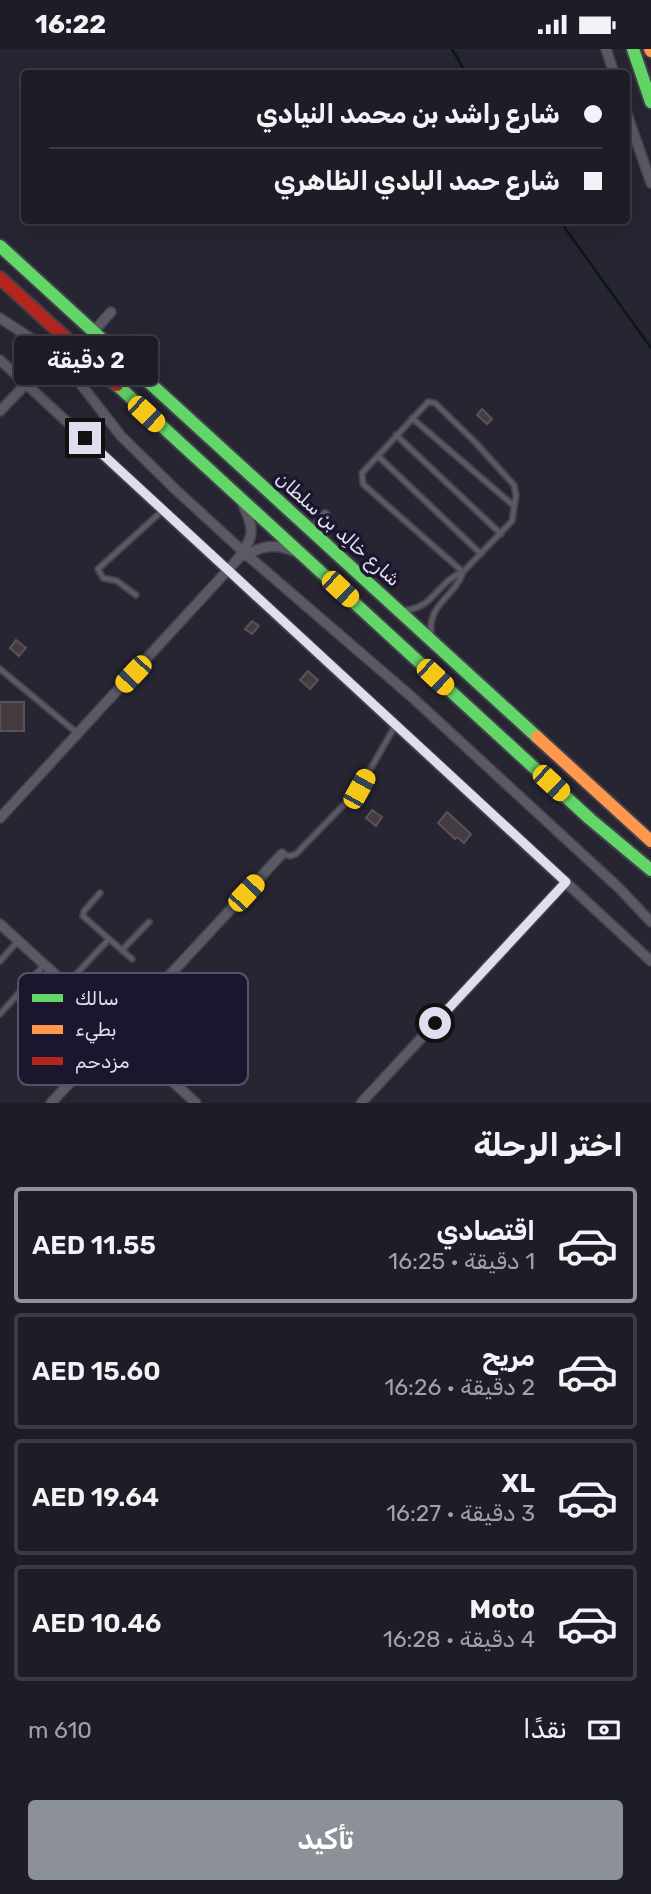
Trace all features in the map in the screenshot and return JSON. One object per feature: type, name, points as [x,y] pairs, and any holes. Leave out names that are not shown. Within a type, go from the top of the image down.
[{"type":"main road","points":[[633,49],[651,102]]},
{"type":"main road","points":[[630,74],[642,76]]},
{"type":"main road","name":"شارع خالِد بن سلطان","points":[[0,246],[651,841]]},
{"type":"main road","points":[[0,278],[590,819],[651,870]]},
{"type":"street","points":[[606,49],[613,70]]},
{"type":"street","points":[[630,123],[651,183]]},
{"type":"street","points":[[94,331],[111,312]]},
{"type":"street","points":[[0,318],[35,341],[76,378],[121,436],[245,553],[413,698],[619,888],[651,922]]},
{"type":"street","points":[[56,361],[71,344]]},
{"type":"street","points":[[0,360],[651,961]]},
{"type":"street","points":[[0,411],[26,384]]},
{"type":"street","points":[[241,501],[252,526],[252,535],[245,553]]},
{"type":"street","points":[[312,531],[325,515]]},
{"type":"street","points":[[0,818],[245,553],[270,545],[281,545],[302,555]]},
{"type":"street","points":[[171,973],[282,854]]},
{"type":"street","points":[[361,1103],[566,882]]},
{"type":"street","points":[[0,924],[54,973]]},
{"type":"street","points":[[51,1103],[68,1085]]},
{"type":"street","points":[[176,1085],[196,1103]]},
{"type":"lane","points":[[433,642],[430,629],[433,613],[460,581],[463,572],[512,521],[514,485],[435,403],[428,402],[362,473],[363,484],[463,572]]},
{"type":"lane","points":[[412,418],[514,506]]},
{"type":"lane","points":[[396,435],[501,534]]},
{"type":"lane","points":[[377,456],[481,554]]},
{"type":"lane","points":[[136,596],[117,581],[103,578],[98,569],[163,510]]},
{"type":"lane","points":[[396,608],[410,610],[422,606],[453,575],[463,572]]},
{"type":"lane","points":[[0,669],[78,734]]},
{"type":"lane","points":[[282,854],[296,854],[356,793],[395,725]]},
{"type":"lane","points":[[100,893],[84,911],[83,916],[132,959]]},
{"type":"lane","points":[[122,950],[149,922]]},
{"type":"lane","points":[[75,973],[109,939]]},
{"type":"lane","points":[[0,961],[18,941]]},
{"type":"lane","points":[[38,973],[45,965]]},
{"type":"lane","points":[[0,1014],[18,994]]},
{"type":"building","points":[[482,409],[492,419],[487,424],[477,415]]},
{"type":"building","points":[[252,621],[259,626],[252,634],[245,629]]},
{"type":"building","points":[[16,640],[26,648],[19,656],[10,648]]},
{"type":"building","points":[[308,671],[318,680],[310,689],[300,680]]},
{"type":"building","points":[[0,702],[24,702],[24,731],[0,731]]},
{"type":"building","points":[[372,810],[382,817],[376,826],[366,818]]},
{"type":"building","points":[[447,812],[471,834],[464,843],[457,837],[455,839],[438,823]]},
{"type":"waterway","points":[[452,49],[464,70]]},
{"type":"waterway","points":[[562,224],[651,348]]},
{"type":"traffic: fast","points":[[633,49],[651,102]]},
{"type":"traffic: fast","points":[[0,246],[537,737]]},
{"type":"traffic: fast","points":[[117,385],[590,819],[651,870]]},
{"type":"traffic: slow","points":[[537,737],[651,841]]},
{"type":"traffic: jam","points":[[0,278],[117,385]]},
{"type":"route","points":[[85,438],[566,882],[435,1023]]}]
